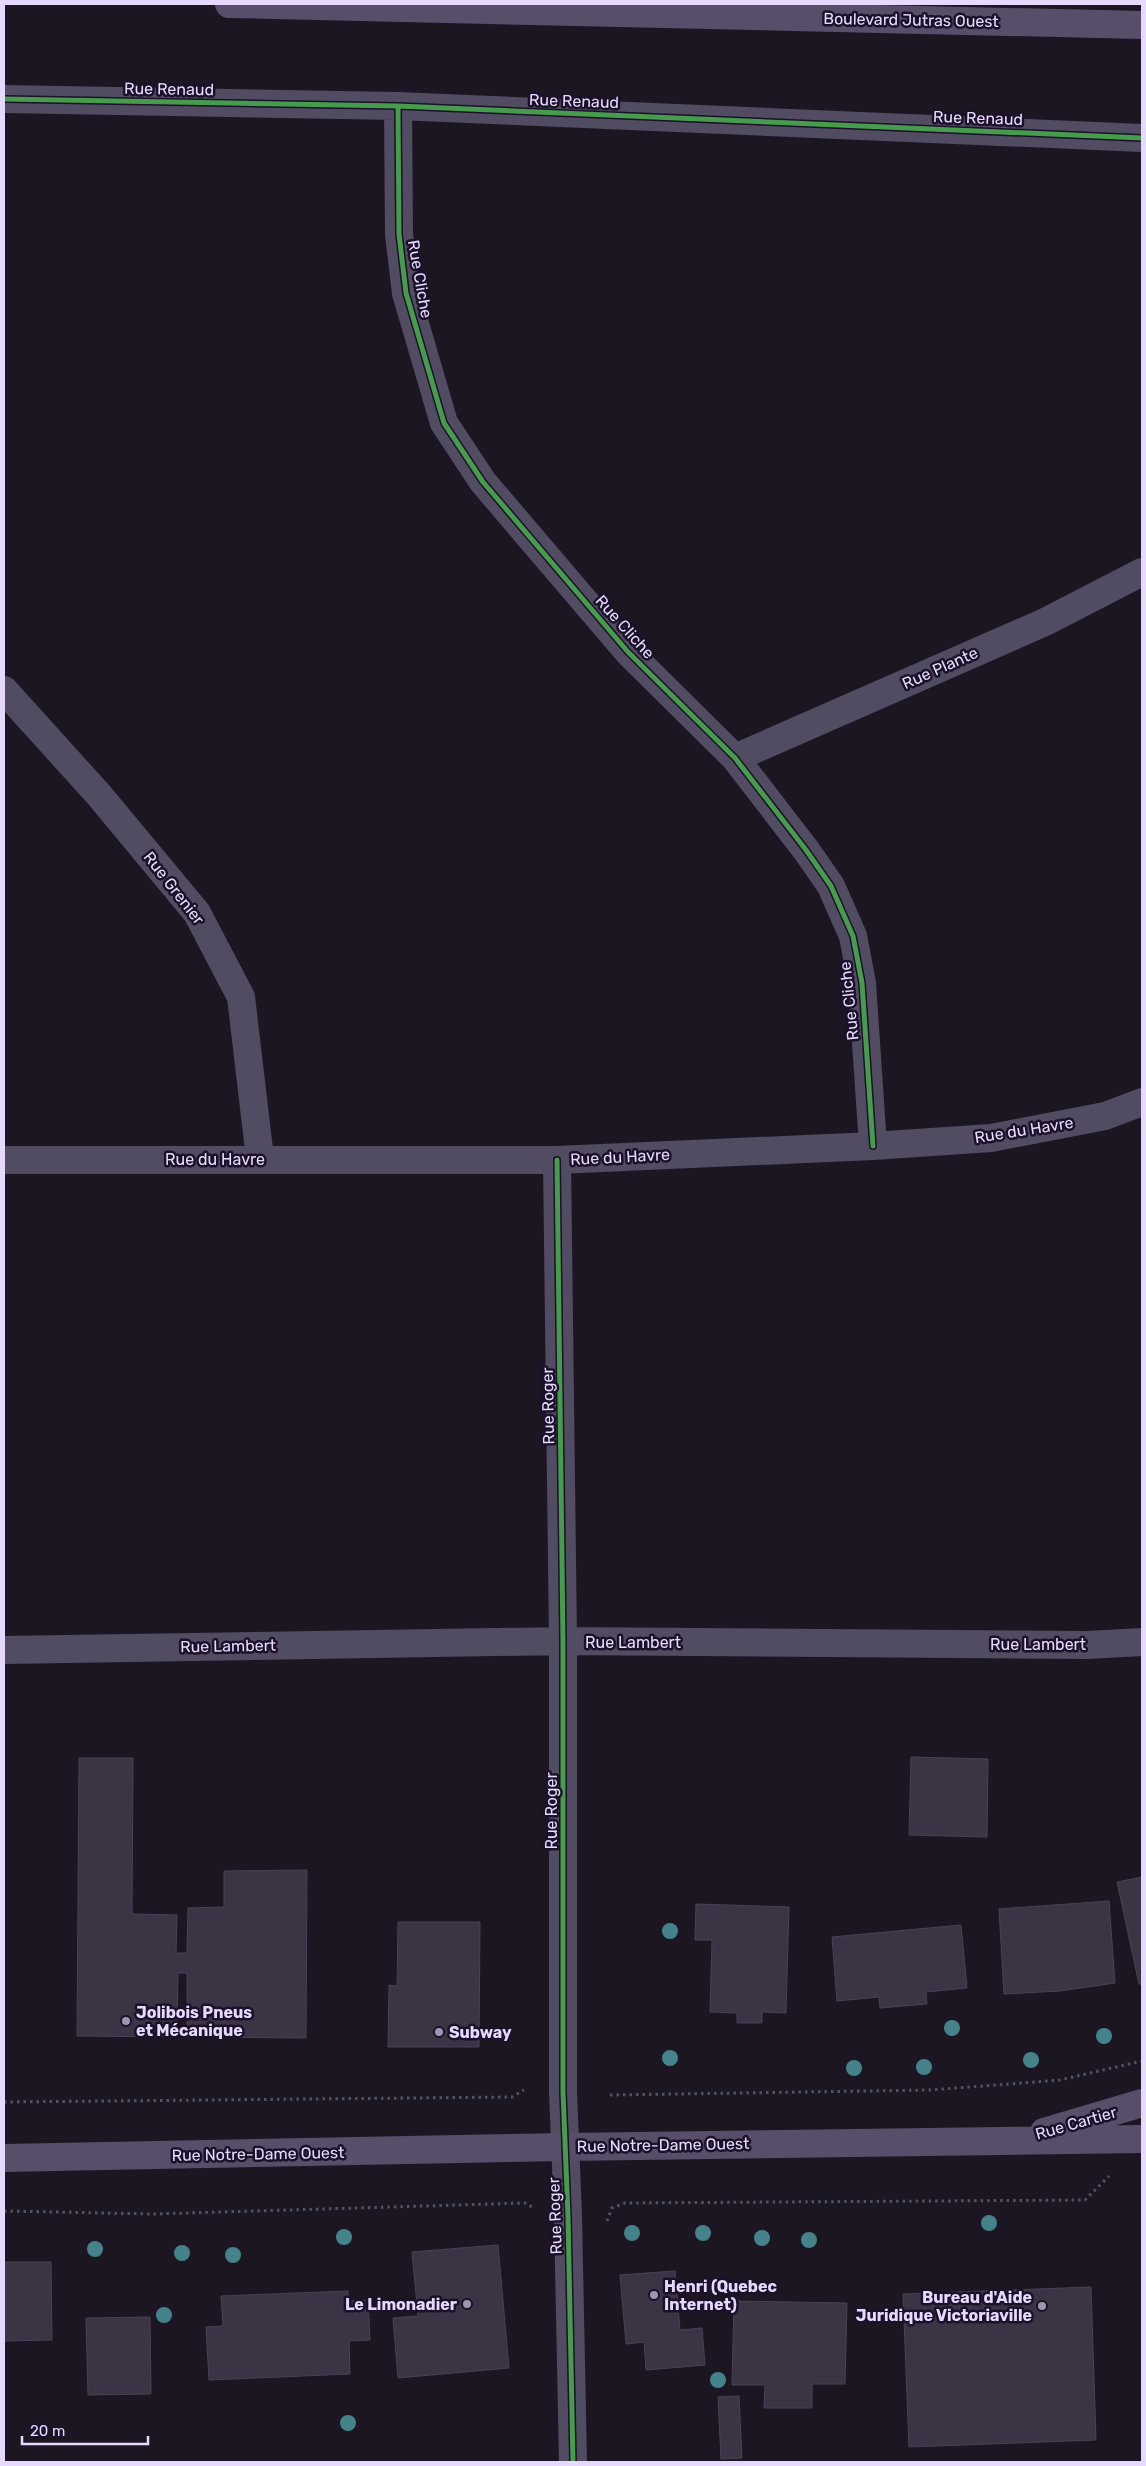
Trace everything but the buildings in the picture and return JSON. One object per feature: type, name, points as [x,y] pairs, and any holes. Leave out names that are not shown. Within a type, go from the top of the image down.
[{"type":"street","name":"Boulevard Jutras Ouest","points":[[229,4],[1142,25]]},
{"type":"street","name":"Rue Renaud","points":[[4,99],[398,106],[1142,138]]},
{"type":"street","name":"Rue Cliche","points":[[398,106],[399,234],[406,293],[444,423],[484,482],[628,652],[735,758],[806,850],[830,886],[852,936],[862,982],[873,1146]]},
{"type":"street","name":"Rue Plante","points":[[735,758],[1045,622],[1142,572]]},
{"type":"street","name":"Rue Grenier","points":[[4,690],[99,795],[197,913],[241,997],[260,1158]]},
{"type":"street","name":"Rue du Havre","points":[[4,1160],[260,1158],[557,1160],[873,1146],[991,1138],[1104,1116],[1142,1102]]},
{"type":"street","name":"Rue Roger","points":[[557,1160],[563,1641],[563,2092],[566,2147],[573,2462]]},
{"type":"street","name":"Rue Lambert","points":[[4,1650],[563,1641],[1077,1645],[1142,1642]]},
{"type":"street","name":"Rue Cartier","points":[[1009,2142],[1142,2103]]},
{"type":"street","name":"Rue Notre-Dame Ouest","points":[[4,2158],[566,2147],[1142,2139]]},
{"type":"path","points":[[610,2095],[930,2090],[1060,2080],[1142,2061]]},
{"type":"path","points":[[4,2102],[512,2097],[524,2090]]},
{"type":"path","points":[[607,2221],[612,2208],[625,2203],[1085,2200],[1114,2172]]},
{"type":"path","points":[[4,2211],[152,2214],[525,2203],[531,2206]]},
{"type":"cycle path","points":[[4,99],[398,106],[1142,138]]},
{"type":"cycle path","points":[[398,106],[399,234],[406,293],[444,423],[483,482],[628,652],[735,758],[806,850],[831,886],[853,936],[862,983],[873,1146]]},
{"type":"cycle path","points":[[557,1160],[563,1641],[563,2092],[568,2216],[573,2462]]},
{"type":"place","name":"Jolibois Pneus et Mécanique","points":[[126,2021]]},
{"type":"place","name":"Subway","points":[[439,2032]]},
{"type":"place","name":"Henri (Quebec Internet)","points":[[654,2295]]},
{"type":"place","name":"Le Limonadier","points":[[467,2304]]},
{"type":"place","name":"Bureau d'Aide Juridique Victoriaville","points":[[1042,2306]]}]
